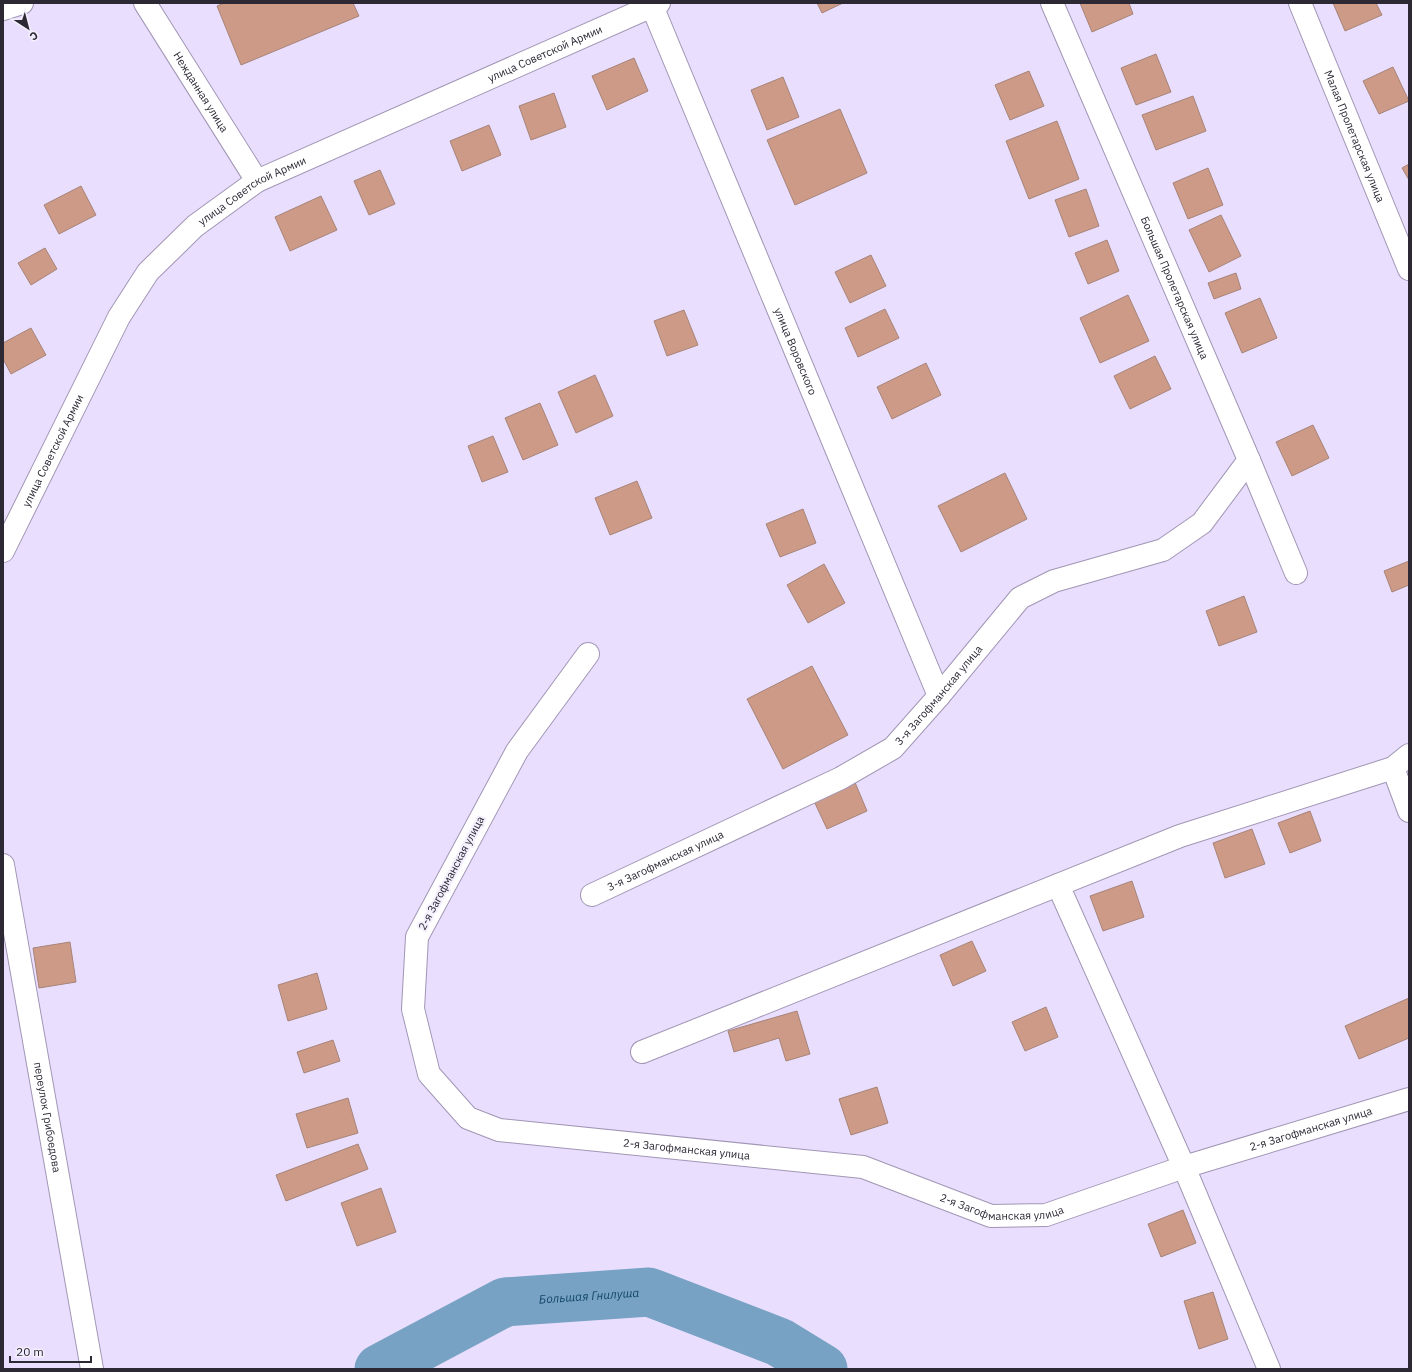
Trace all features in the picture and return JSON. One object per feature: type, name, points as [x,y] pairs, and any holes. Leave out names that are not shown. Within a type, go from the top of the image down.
[{"type":"street","points":[[3,9],[22,3]]},
{"type":"street","name":"Нежданная улица","points":[[145,3],[257,181]]},
{"type":"street","name":"Большая Пролетарская улица","points":[[1052,3],[1249,460],[1296,573]]},
{"type":"street","name":"Малая Пролетарская улица","points":[[1300,3],[1409,269]]},
{"type":"street","name":"улица Советской Армии","points":[[3,552],[119,317],[148,272],[195,226],[257,181],[655,5]]},
{"type":"street","name":"улица Воровского","points":[[655,5],[939,696]]},
{"type":"street","name":"3-я Загофманская улица","points":[[592,895],[841,778],[892,748],[939,696],[1020,598],[1054,581],[1163,550],[1202,523],[1249,460]]},
{"type":"street","name":"2-я Загофманская улица","points":[[588,654],[517,751],[417,937],[413,1009],[429,1074],[468,1118],[499,1130],[863,1167],[991,1216],[1046,1215],[1184,1167],[1409,1099]]},
{"type":"street","points":[[642,1052],[1180,836],[1401,761],[1409,811]]},
{"type":"street","name":"переулок Грибоедова","points":[[3,865],[92,1369]]},
{"type":"street","points":[[1058,885],[1184,1167],[1269,1369]]},
{"type":"building","points":[[224,3],[353,3],[359,16],[241,65],[217,6]]},
{"type":"building","points":[[817,3],[843,3],[822,13]]},
{"type":"building","points":[[1080,3],[1129,3],[1133,14],[1092,32]]},
{"type":"building","points":[[1333,3],[1376,3],[1382,15],[1345,31]]},
{"type":"building","points":[[1156,54],[1171,92],[1136,105],[1121,68]]},
{"type":"building","points":[[634,58],[648,91],[607,110],[592,76]]},
{"type":"building","points":[[1393,67],[1409,101],[1379,114],[1363,81]]},
{"type":"building","points":[[1029,71],[1044,106],[1010,120],[995,85]]},
{"type":"building","points":[[783,77],[799,117],[767,130],[751,90]]},
{"type":"building","points":[[554,93],[566,127],[531,140],[519,106]]},
{"type":"building","points":[[1193,96],[1206,131],[1156,150],[1142,115]]},
{"type":"building","points":[[840,109],[867,173],[795,205],[767,140]]},
{"type":"building","points":[[1057,121],[1079,179],[1029,199],[1006,141]]},
{"type":"building","points":[[489,125],[501,155],[462,171],[450,141]]},
{"type":"building","points":[[1409,164],[1409,180],[1402,168]]},
{"type":"building","points":[[1208,168],[1223,205],[1188,219],[1173,183]]},
{"type":"building","points":[[380,170],[395,204],[369,215],[354,181]]},
{"type":"building","points":[[81,186],[96,215],[59,234],[44,205]]},
{"type":"building","points":[[1086,189],[1099,226],[1069,237],[1055,200]]},
{"type":"building","points":[[321,196],[337,230],[290,251],[275,217]]},
{"type":"building","points":[[1221,215],[1241,256],[1209,272],[1189,230]]},
{"type":"building","points":[[1107,240],[1119,271],[1088,284],[1075,253]]},
{"type":"building","points":[[45,248],[57,269],[31,285],[18,263]]},
{"type":"building","points":[[871,255],[886,286],[850,303],[835,272]]},
{"type":"building","points":[[1236,273],[1241,289],[1214,299],[1208,283]]},
{"type":"building","points":[[1128,295],[1149,341],[1100,363],[1080,318]]},
{"type":"building","points":[[1260,298],[1277,338],[1242,353],[1225,313]]},
{"type":"building","points":[[885,309],[899,338],[858,357],[845,328]]},
{"type":"building","points":[[684,310],[698,345],[667,356],[654,321]]},
{"type":"building","points":[[31,328],[46,355],[11,374],[3,359],[3,343]]},
{"type":"building","points":[[1155,356],[1171,389],[1130,409],[1114,376]]},
{"type":"building","points":[[926,363],[941,395],[892,419],[877,387]]},
{"type":"building","points":[[595,375],[613,416],[576,433],[558,392]]},
{"type":"building","points":[[540,403],[558,445],[523,460],[505,418]]},
{"type":"building","points":[[1313,425],[1329,458],[1292,476],[1276,442]]},
{"type":"building","points":[[493,436],[508,472],[482,482],[468,446]]},
{"type":"building","points":[[1005,473],[1027,519],[961,552],[938,506]]},
{"type":"building","points":[[637,481],[652,518],[610,535],[595,498]]},
{"type":"building","points":[[803,509],[816,543],[780,557],[766,524]]},
{"type":"building","points":[[1409,561],[1409,585],[1392,592],[1384,571]]},
{"type":"building","points":[[824,564],[845,603],[808,623],[787,585]]},
{"type":"building","points":[[1244,596],[1257,632],[1219,646],[1206,611]]},
{"type":"building","points":[[812,666],[848,735],[783,769],[747,699]]},
{"type":"building","points":[[854,780],[867,811],[827,829],[813,799]]},
{"type":"building","points":[[1310,811],[1321,841],[1290,853],[1278,823]]},
{"type":"building","points":[[1252,829],[1265,864],[1225,878],[1213,843]]},
{"type":"building","points":[[1132,881],[1144,917],[1103,931],[1090,896]]},
{"type":"building","points":[[972,941],[986,971],[953,986],[940,955]]},
{"type":"building","points":[[70,942],[76,982],[39,988],[33,948]]},
{"type":"building","points":[[317,973],[327,1009],[288,1021],[278,985]]},
{"type":"building","points":[[1409,998],[1409,1038],[1359,1059],[1345,1026]]},
{"type":"building","points":[[1046,1007],[1058,1037],[1025,1051],[1012,1022]]},
{"type":"building","points":[[797,1011],[810,1054],[786,1061],[779,1038],[734,1052],[728,1031]]},
{"type":"building","points":[[333,1040],[340,1061],[304,1073],[297,1052]]},
{"type":"building","points":[[877,1087],[888,1123],[851,1135],[839,1099]]},
{"type":"building","points":[[348,1098],[358,1133],[307,1148],[296,1114]]},
{"type":"building","points":[[358,1144],[368,1169],[286,1201],[276,1175]]},
{"type":"building","points":[[381,1188],[396,1232],[357,1246],[341,1203]]},
{"type":"building","points":[[1183,1210],[1196,1243],[1161,1257],[1148,1224]]},
{"type":"building","points":[[1213,1292],[1228,1339],[1199,1349],[1184,1301]]},
{"type":"waterway","name":"Большая Гнилуша","points":[[379,1369],[505,1302],[649,1292],[779,1342],[823,1369]]}]
